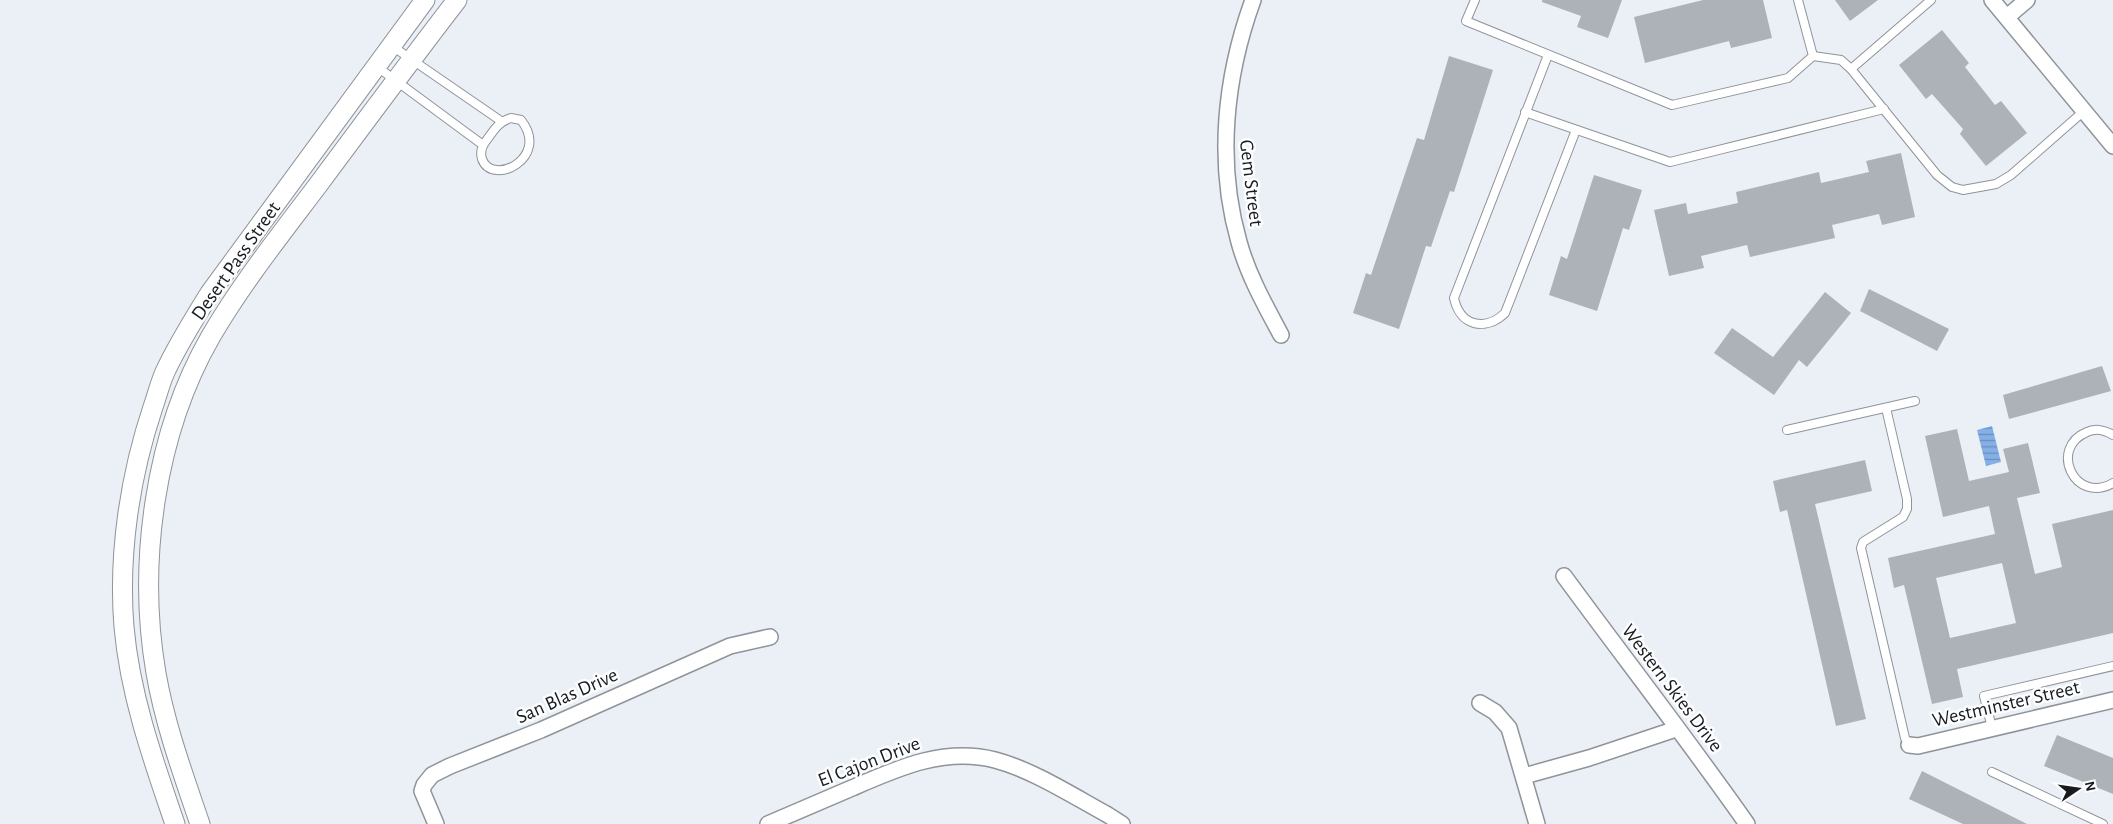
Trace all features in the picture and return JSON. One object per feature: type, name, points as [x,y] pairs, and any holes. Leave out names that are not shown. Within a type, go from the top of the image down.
[{"type":"street","name":"Desert Pass Street","points":[[175,824],[146,737],[134,686],[124,627],[124,566],[130,500],[143,438],[164,374],[181,339],[210,293],[425,0]]},
{"type":"street","name":"Desert Pass Street","points":[[200,824],[169,732],[156,673],[150,624],[149,564],[157,492],[169,435],[189,383],[210,338],[243,285],[457,0]]},
{"type":"street","name":"Gem Street","points":[[1253,0],[1244,24],[1232,76],[1225,132],[1226,177],[1239,242],[1254,283],[1281,335]]},
{"type":"street","points":[[1992,0],[2113,146]]},
{"type":"street","points":[[2007,17],[2027,0]]},
{"type":"street","points":[[164,374],[189,383]]},
{"type":"street","name":"Western Skies Drive","points":[[1564,576],[1747,824]]},
{"type":"street","name":"San Blas Drive","points":[[436,824],[422,791],[432,775],[540,730],[730,646],[770,637]]},
{"type":"street","name":"Westminster Street","points":[[1909,745],[1918,746],[2113,700]]},
{"type":"street","points":[[1480,703],[1495,712],[1509,728],[1537,824]]},
{"type":"street","points":[[1524,776],[1608,752],[1676,729]]},
{"type":"street","name":"El Cajon Drive","points":[[768,824],[904,765],[941,757],[971,756],[1015,766],[1108,814],[1122,824]]},
{"type":"lane","points":[[1474,0],[1466,22],[1672,106],[1788,78],[1813,56],[1841,60],[1851,69],[1937,175],[1952,187],[1963,190],[1996,184],[2011,175],[2084,111]]},
{"type":"lane","points":[[1798,0],[1813,56]]},
{"type":"lane","points":[[1851,69],[1931,0]]},
{"type":"lane","points":[[391,45],[501,121]]},
{"type":"lane","points":[[1548,55],[1454,298],[1457,310],[1464,318],[1474,323],[1486,324],[1497,321],[1505,313],[1576,130]]},
{"type":"lane","points":[[376,66],[483,145]]},
{"type":"lane","points":[[1526,112],[1670,162],[1884,109]]},
{"type":"lane","points":[[511,118],[521,120],[528,128],[531,139],[526,155],[515,166],[504,170],[494,170],[484,164],[481,154],[483,145],[501,121],[511,118]]},
{"type":"lane","points":[[1786,430],[1915,401]]},
{"type":"lane","points":[[1886,408],[1908,499],[1907,509],[1903,517],[1864,542],[1861,548],[1905,738],[1909,745]]},
{"type":"lane","points":[[2113,435],[2100,430],[2090,430],[2081,434],[2074,440],[2069,449],[2067,459],[2073,477],[2089,488],[2099,488],[2113,483]]},
{"type":"lane","points":[[1992,728],[1984,696],[2113,666]]},
{"type":"lane","points":[[1992,772],[2103,824]]},
{"type":"water","points":[[1992,426],[2001,462],[1986,466],[1977,430]]},
{"type":"building","points":[[1542,0],[1622,0],[1608,38],[1577,27],[1581,16],[1542,2]]},
{"type":"building","points":[[1703,0],[1763,0],[1772,38],[1731,48],[1729,41],[1645,63],[1634,17]]},
{"type":"building","points":[[1835,0],[1878,0],[1850,21]]},
{"type":"building","points":[[1942,30],[1969,63],[1965,67],[1995,105],[2001,101],[2027,133],[1986,166],[1960,134],[1963,129],[1932,94],[1926,99],[1899,65]]},
{"type":"building","points":[[1449,56],[1493,70],[1454,192],[1450,191],[1431,247],[1426,246],[1399,329],[1353,313],[1366,273],[1371,275],[1417,138],[1424,140]]},
{"type":"building","points":[[1901,153],[1915,217],[1882,225],[1879,214],[1832,225],[1835,238],[1750,257],[1747,245],[1701,256],[1704,268],[1669,276],[1654,210],[1686,203],[1688,214],[1738,203],[1736,192],[1819,172],[1821,183],[1869,172],[1866,161]]},
{"type":"building","points":[[1594,175],[1642,190],[1629,230],[1623,228],[1597,311],[1549,295],[1561,256],[1567,259]]},
{"type":"building","points":[[1869,289],[1949,329],[1937,351],[1860,311]]},
{"type":"building","points":[[1825,292],[1851,313],[1807,367],[1799,360],[1774,395],[1714,353],[1732,328],[1773,357]]},
{"type":"building","points":[[2102,366],[2111,391],[2009,419],[2003,395]]},
{"type":"building","points":[[1957,429],[1969,481],[2009,472],[2003,449],[2028,443],[2040,493],[2017,498],[2035,574],[2062,567],[2052,524],[2113,510],[2113,633],[1957,669],[1963,697],[1932,704],[1904,585],[1894,588],[1888,558],[1995,534],[1989,506],[1943,517],[1925,436]],"holes":[[[2002,563],[2016,623],[1950,638],[1936,578]]]},
{"type":"building","points":[[1865,460],[1872,491],[1815,504],[1866,719],[1836,726],[1787,510],[1780,512],[1773,481]]},
{"type":"building","points":[[2057,735],[2113,758],[2113,794],[2044,766]]},
{"type":"building","points":[[1922,771],[2027,824],[1963,824],[1909,799]]}]
